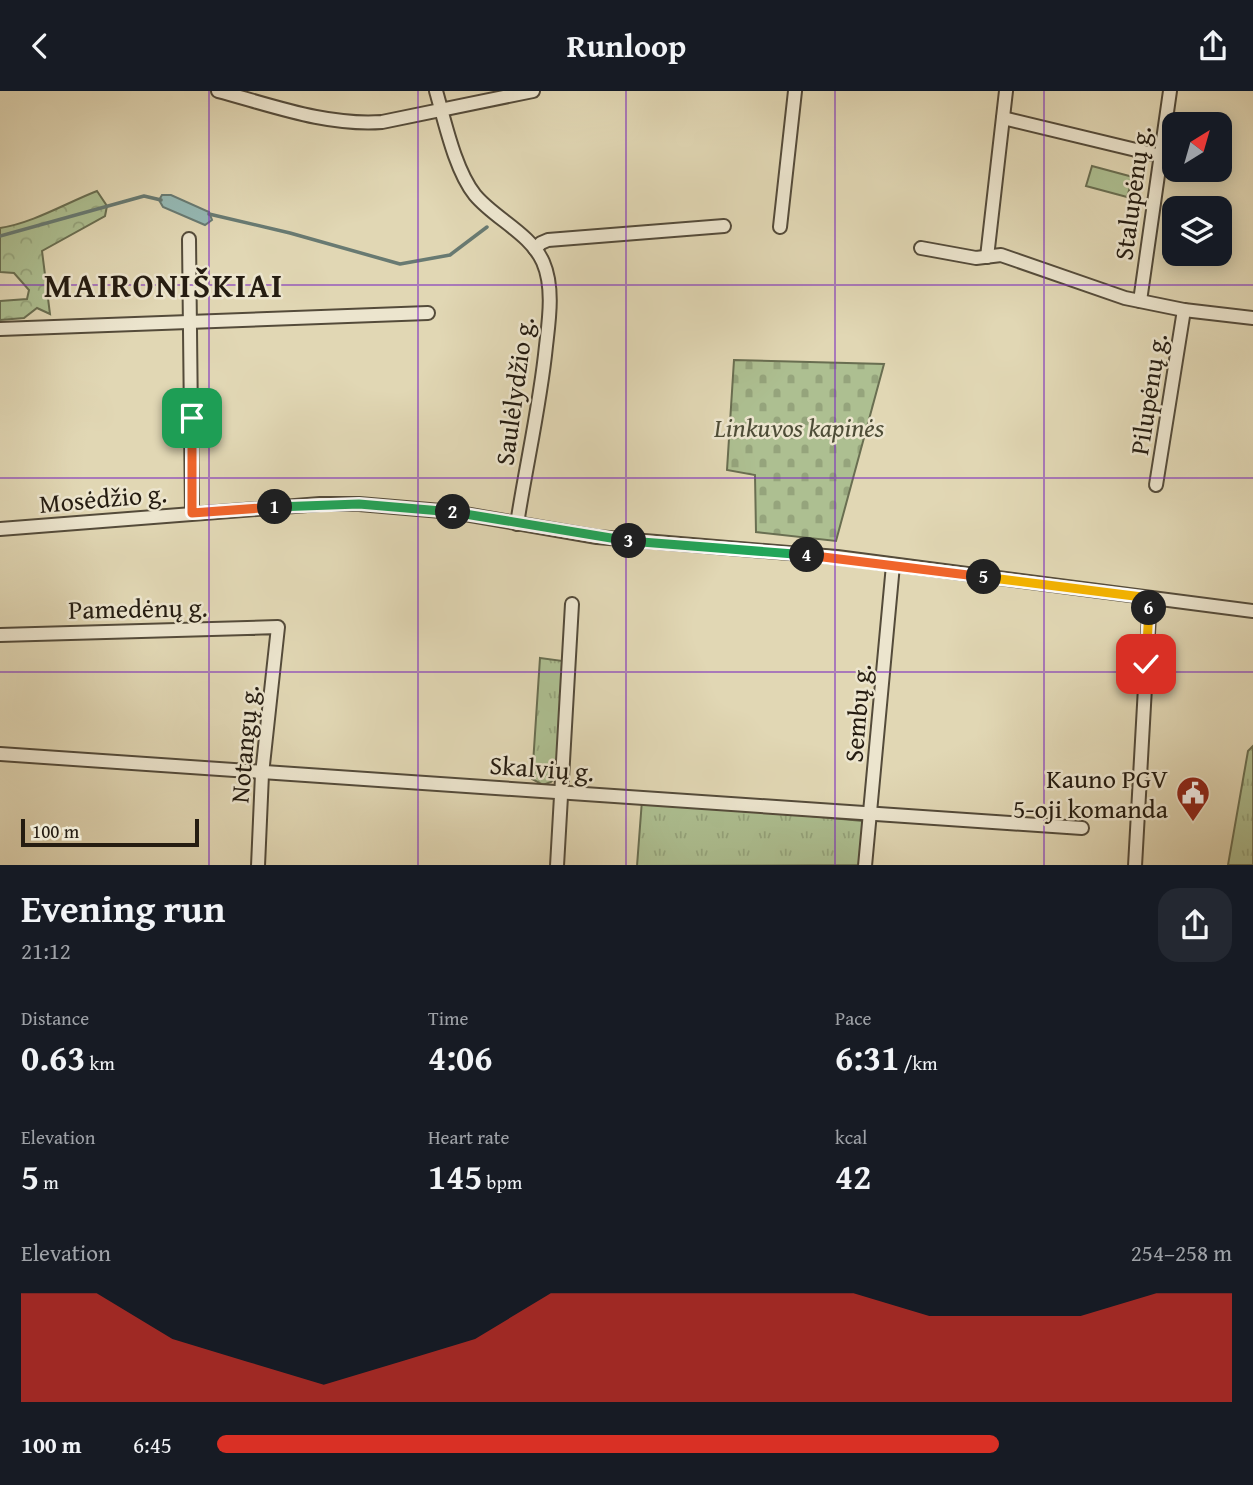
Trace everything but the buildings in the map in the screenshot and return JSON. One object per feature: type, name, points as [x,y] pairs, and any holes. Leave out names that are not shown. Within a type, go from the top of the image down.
[{"type":"street","points":[[218,91],[346,122],[382,122],[533,91]]},
{"type":"street","name":"Saulėlydžio g.","points":[[436,91],[460,165],[471,189],[535,249],[546,273],[549,318],[541,398],[517,524]]},
{"type":"street","points":[[780,227],[794,91]]},
{"type":"street","points":[[988,257],[1006,91]]},
{"type":"street","name":"Stalupėnų g.","points":[[1140,301],[1170,91]]},
{"type":"street","points":[[1003,118],[1161,156]]},
{"type":"street","points":[[535,249],[548,240],[724,226]]},
{"type":"street","points":[[189,239],[192,513]]},
{"type":"street","points":[[920,249],[976,258],[1002,255],[1125,298],[1184,310],[1253,318]]},
{"type":"street","name":"Pilupėnų g.","points":[[1156,485],[1184,310]]},
{"type":"street","points":[[0,329],[428,313]]},
{"type":"street","name":"Mosėdžio g.","points":[[0,529],[320,504],[359,504],[453,512],[648,543],[836,557],[1253,611]]},
{"type":"street","name":"Sembų g.","points":[[865,865],[893,565]]},
{"type":"street","points":[[1135,865],[1150,598]]},
{"type":"street","points":[[557,865],[572,604]]},
{"type":"street","name":"Pamedėnų g.","points":[[0,635],[278,627]]},
{"type":"street","name":"Notangų g.","points":[[258,865],[262,774],[278,627]]},
{"type":"street","name":"Skalvių g.","points":[[0,754],[1082,828]]},
{"type":"green space","points":[[1092,166],[1133,177],[1127,197],[1086,186]]},
{"type":"green space","points":[[97,191],[107,206],[105,216],[42,251],[50,314],[37,308],[24,318],[0,320],[0,301],[27,299],[29,290],[14,273],[0,272],[0,228],[37,217]]},
{"type":"green space","name":"Linkuvos kapinės","points":[[734,360],[884,364],[836,541],[756,532],[755,475],[727,470]]},
{"type":"green space","points":[[540,658],[563,661],[557,775],[551,782],[543,785],[532,779]]},
{"type":"green space","points":[[1253,746],[1253,865],[1228,865],[1248,751]]},
{"type":"green space","points":[[642,800],[863,821],[859,865],[637,865]]},
{"type":"water","points":[[162,195],[171,195],[209,212],[212,220],[205,225],[163,207],[159,200]]},
{"type":"waterway","points":[[0,236],[144,196],[161,200]]},
{"type":"waterway","points":[[209,214],[290,233],[400,264],[450,255],[487,227]]},
{"type":"place","name":"Kauno PGV 5-oji komanda","points":[[1193,823]]},
{"type":"district","name":"MAIRONIŠKIAI","points":[[164,285]]},
{"type":"route","points":[[192,418],[192,513],[320,504],[359,504],[453,512],[597,537],[836,557],[1150,598],[1146,664]]}]
